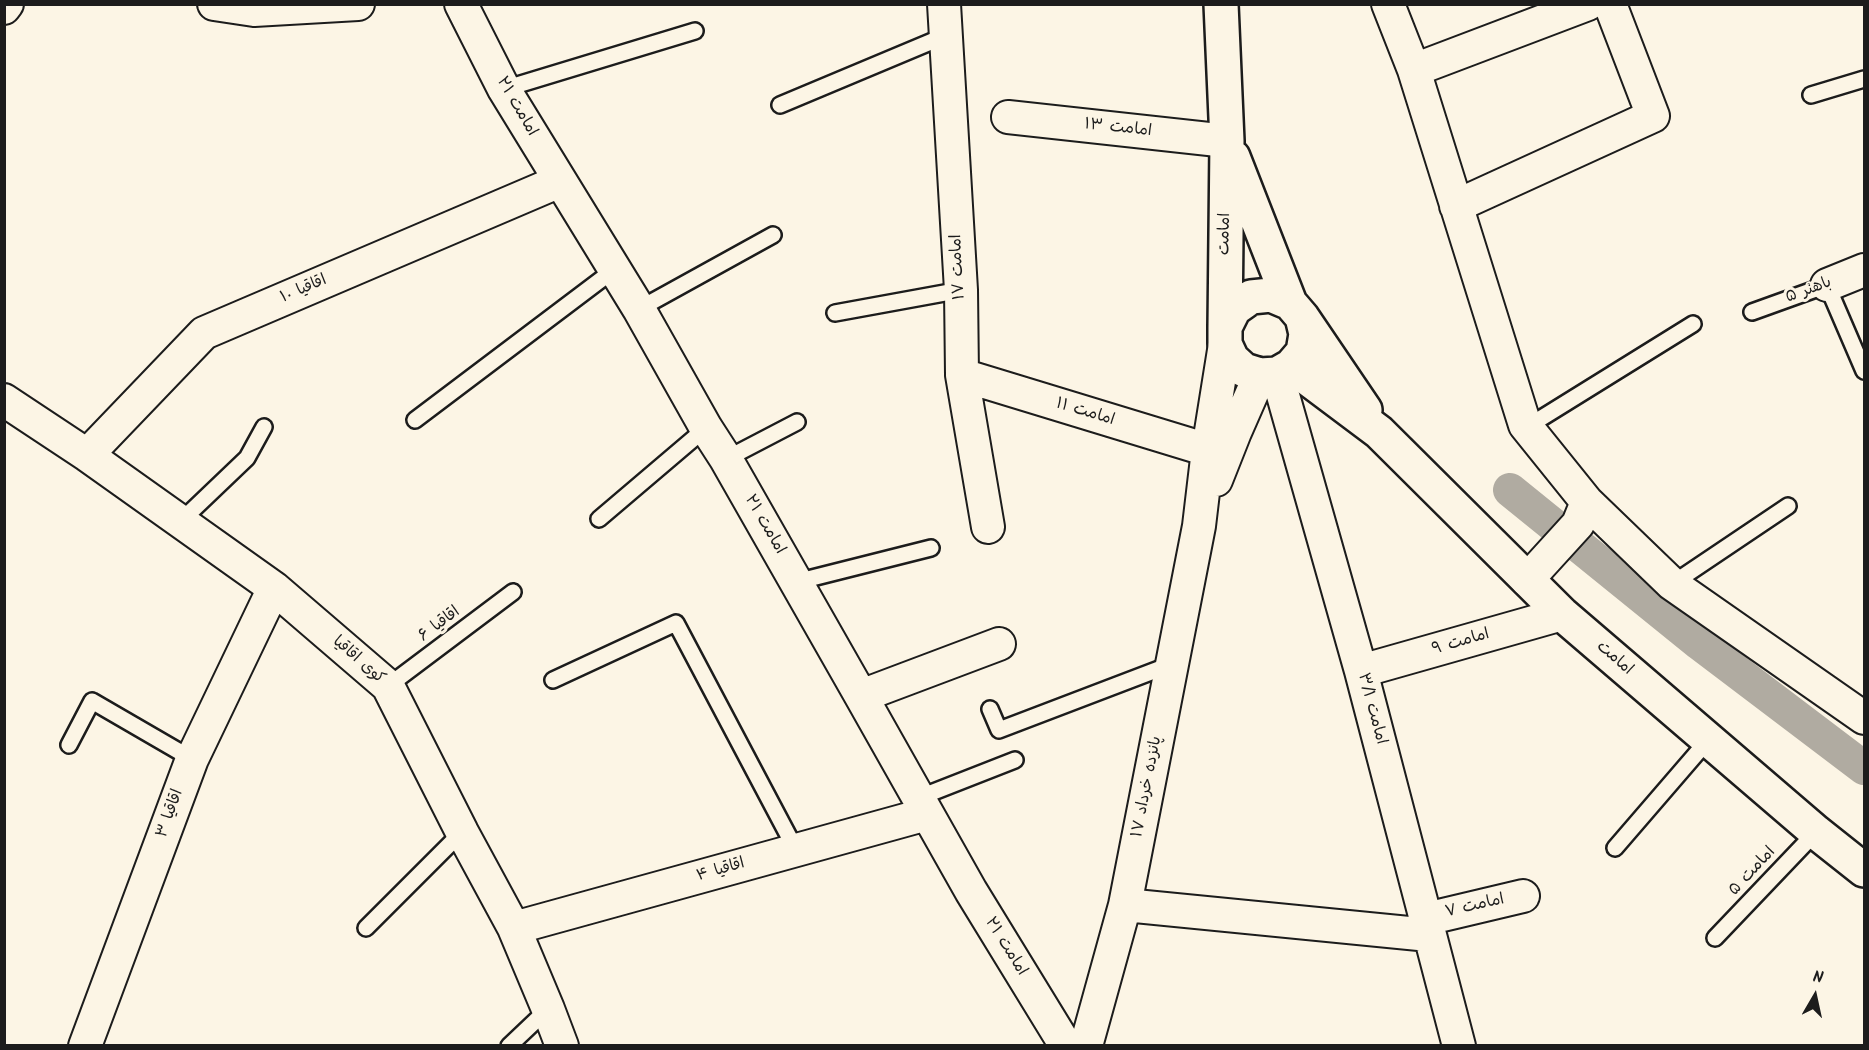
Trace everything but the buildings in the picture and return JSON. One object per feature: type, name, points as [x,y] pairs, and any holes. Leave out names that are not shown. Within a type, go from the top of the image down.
[{"type":"street","points":[[214,4],[254,10],[358,4]]},
{"type":"street","name":"امامت ۲۱","points":[[461,4],[504,89],[639,309],[971,891],[1066,1046]]},
{"type":"street","name":"امامت","points":[[1221,4],[1227,141],[1225,335]]},
{"type":"street","points":[[1388,4],[1414,70],[1525,425],[1583,513],[1672,584],[1864,718]]},
{"type":"street","points":[[1414,70],[1588,4]]},
{"type":"street","points":[[1456,206],[1653,116],[1610,5]]},
{"type":"street","name":"امامت ۱۷","points":[[946,20],[961,290],[962,375],[988,527]]},
{"type":"street","name":"امامت ۱۳","points":[[1008,117],[1227,141]]},
{"type":"street","name":"امامت","points":[[1227,141],[1296,310],[1379,432],[1562,614],[1864,870]]},
{"type":"street","name":"اقاقیا ۱۰","points":[[87,455],[204,333],[560,181]]},
{"type":"street","name":"باهنر ۵","points":[[1827,285],[1864,270]]},
{"type":"street","points":[[1271,295],[1296,310],[1306,334],[1303,352],[1276,372],[1245,370],[1232,359],[1225,335],[1234,309],[1251,297],[1271,295]]},
{"type":"street","name":"پانزده خرداد ۱۷","points":[[1086,1046],[1125,905],[1199,526],[1225,335]]},
{"type":"street","name":"امامت","points":[[1276,372],[1379,432]]},
{"type":"street","name":"پانزده خرداد ۱۷","points":[[1199,526],[1235,432],[1276,372]]},
{"type":"street","name":"امامت ۳/۱","points":[[1276,372],[1361,671],[1459,1046]]},
{"type":"street","name":"امامت ۱۱","points":[[962,375],[1208,450]]},
{"type":"street","name":"کوی اقاقیا","points":[[4,400],[87,455],[274,588],[388,686],[514,928],[562,1046]]},
{"type":"street","points":[[1527,580],[1583,513]]},
{"type":"street","name":"اقاقیا ۳","points":[[85,1046],[192,759],[274,588]]},
{"type":"street","name":"امامت ۹","points":[[1361,671],[1562,614]]},
{"type":"street","points":[[861,696],[999,644]]},
{"type":"street","name":"اقاقیا ۴","points":[[514,928],[796,850],[923,806]]},
{"type":"street","name":"امامت ۷","points":[[1125,905],[1428,927],[1523,896]]},
{"type":"lane","points":[[780,105],[946,20]]},
{"type":"lane","points":[[504,89],[695,31]]},
{"type":"lane","points":[[1812,95],[1864,79]]},
{"type":"lane","points":[[639,309],[773,235]]},
{"type":"lane","points":[[415,420],[615,269]]},
{"type":"lane","points":[[1827,285],[1864,370]]},
{"type":"lane","name":"باهنر ۵","points":[[1752,312],[1827,285]]},
{"type":"lane","points":[[835,313],[961,290]]},
{"type":"lane","points":[[1527,427],[1693,324]]},
{"type":"lane","points":[[726,459],[797,422]]},
{"type":"lane","points":[[180,522],[247,458],[264,427]]},
{"type":"lane","points":[[599,519],[706,428]]},
{"type":"lane","points":[[1672,584],[1788,506]]},
{"type":"lane","points":[[796,582],[931,548]]},
{"type":"lane","name":"اقاقیا ۶","points":[[388,686],[513,592]]},
{"type":"lane","points":[[553,680],[676,623],[796,850]]},
{"type":"lane","points":[[990,709],[999,730],[1172,664]]},
{"type":"lane","points":[[69,745],[92,701],[192,759]]},
{"type":"lane","points":[[1615,848],[1708,740]]},
{"type":"lane","points":[[923,806],[1015,759]]},
{"type":"lane","name":"امامت ۵","points":[[1715,938],[1816,831]]},
{"type":"lane","points":[[366,928],[462,832]]},
{"type":"lane","points":[[509,1046],[548,1009]]},
{"type":"waterway","points":[[1510,490],[1699,643],[1864,768]]}]
